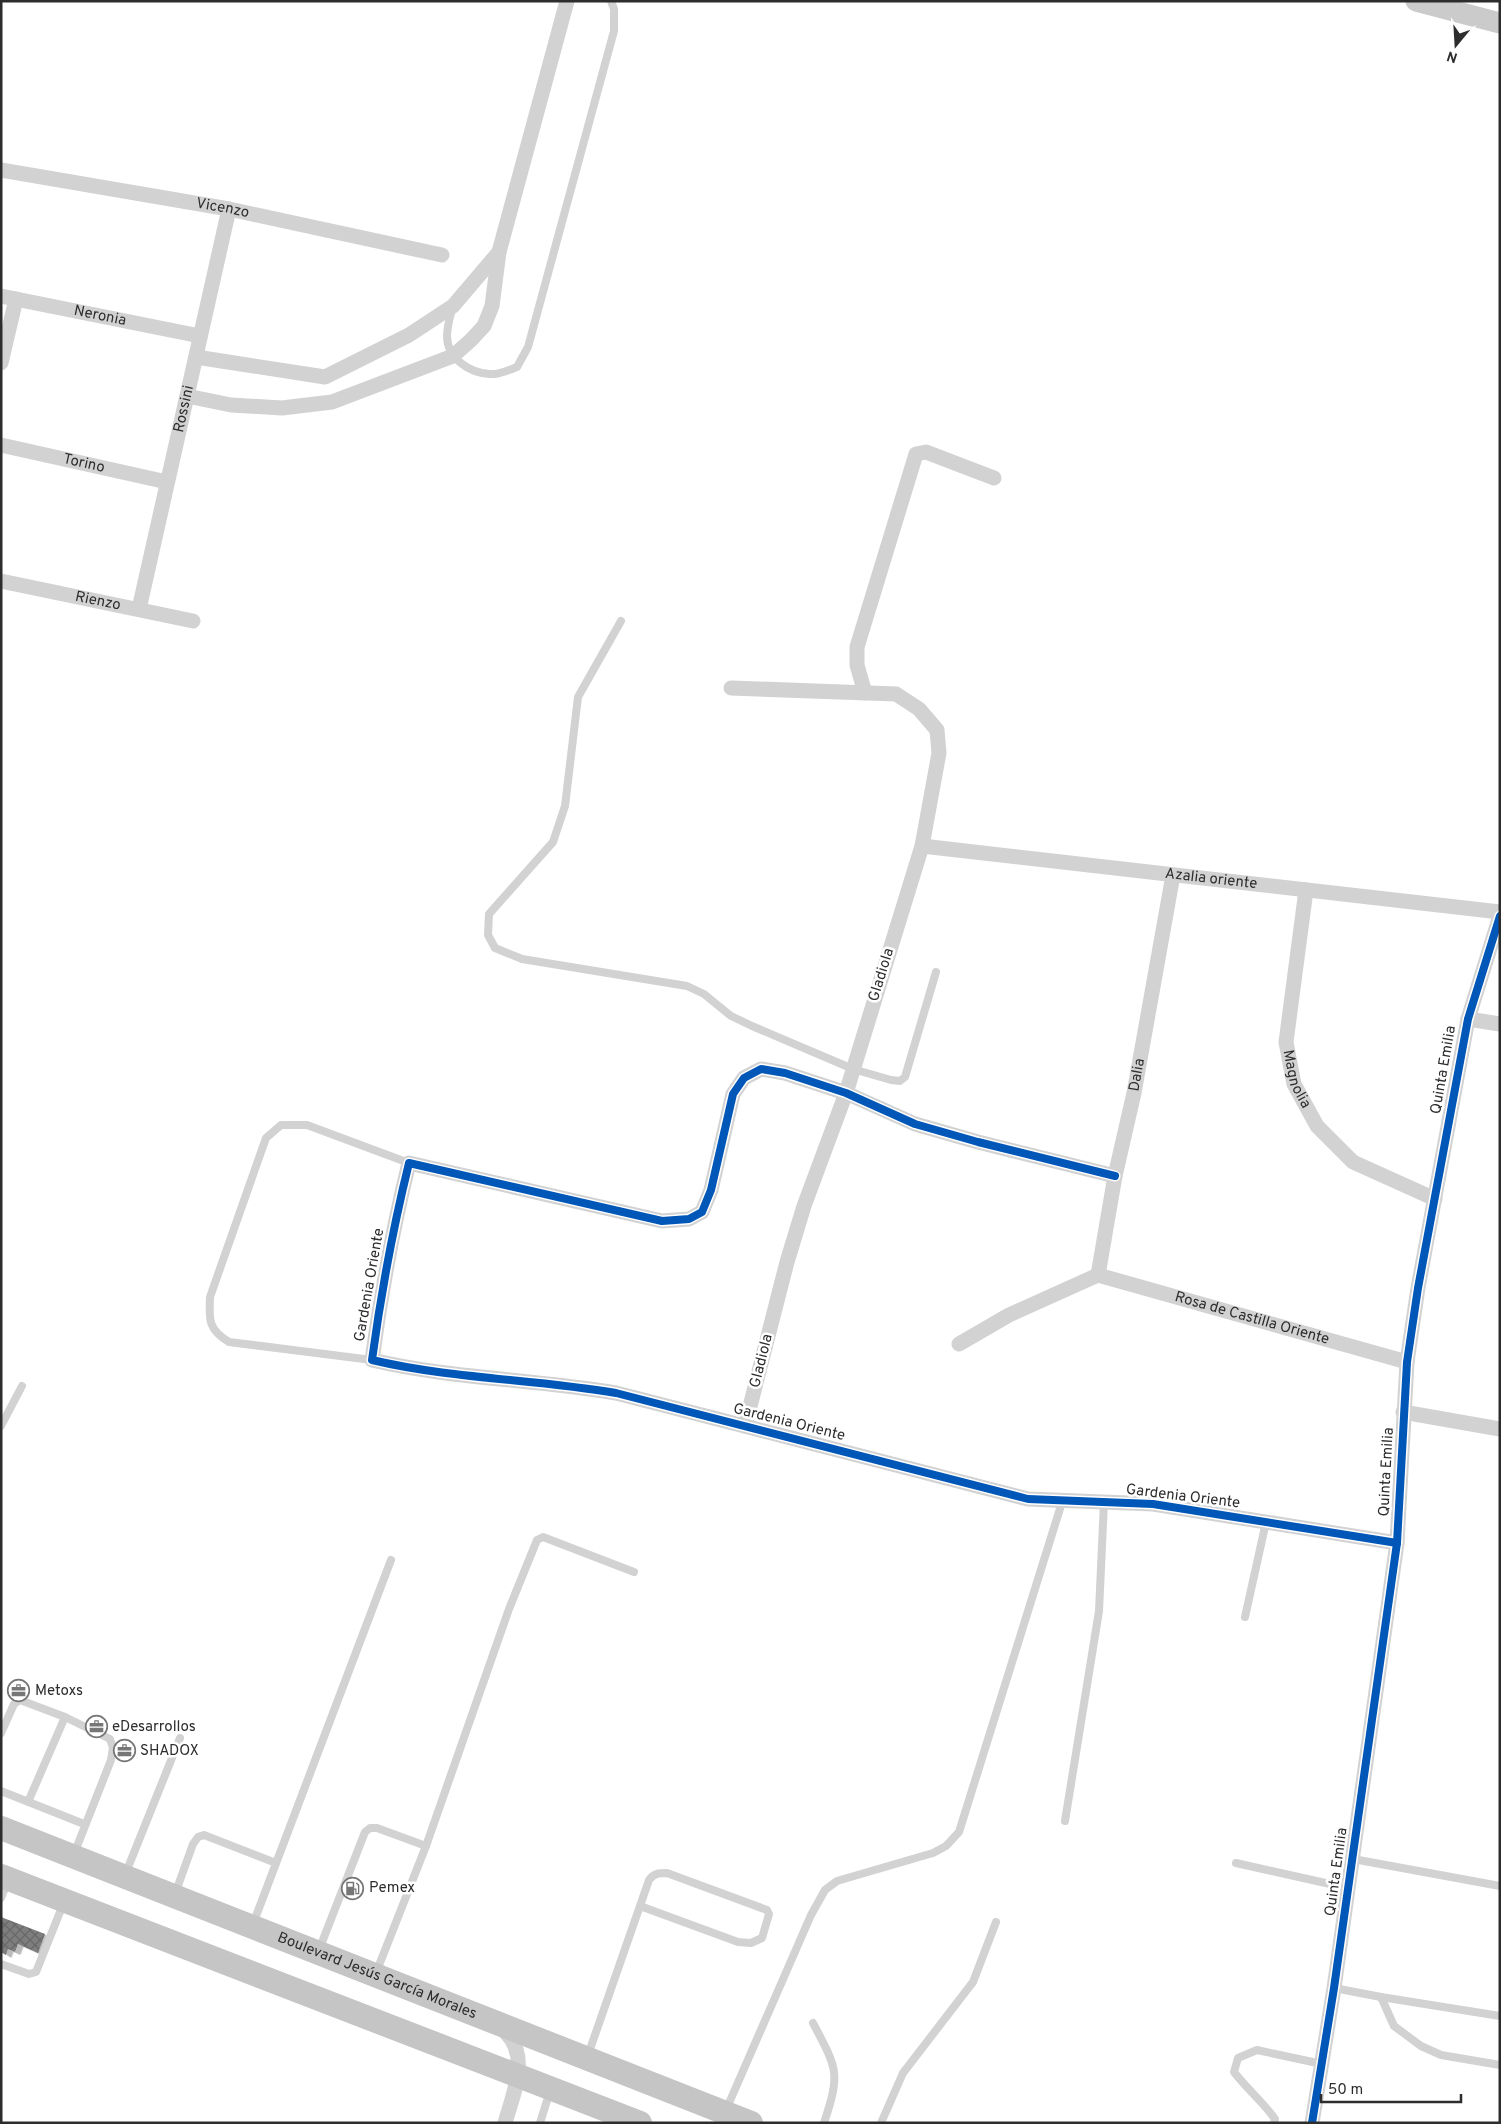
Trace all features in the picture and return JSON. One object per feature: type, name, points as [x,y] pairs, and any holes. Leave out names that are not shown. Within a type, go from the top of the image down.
[{"type":"main road","points":[[1416,1],[1500,23]]},
{"type":"main road","name":"Boulevard Jesús García Morales","points":[[1,1828],[751,2123]]},
{"type":"main road","points":[[4,1884],[65,1901],[627,2121]]},
{"type":"street","points":[[187,396],[231,405],[282,408],[332,402],[453,356],[484,326],[492,306],[499,252],[567,1]]},
{"type":"street","name":"Vicenzo","points":[[1,170],[229,208],[442,255]]},
{"type":"street","name":"Rossini","points":[[139,609],[229,208]]},
{"type":"street","points":[[196,357],[325,377],[409,335],[452,306],[499,252]]},
{"type":"street","points":[[1,363],[8,298]]},
{"type":"street","name":"Neronia","points":[[8,298],[200,336]]},
{"type":"street","points":[[325,377],[332,402]]},
{"type":"street","name":"Torino","points":[[1,445],[167,482]]},
{"type":"street","points":[[866,693],[857,665],[857,647],[916,454],[926,452],[994,478]]},
{"type":"street","name":"Rienzo","points":[[1,580],[193,621]]},
{"type":"street","name":"Gladiola","points":[[731,688],[896,694],[919,709],[937,730],[939,753],[922,846],[846,1093],[804,1206],[790,1252],[745,1426]]},
{"type":"street","name":"Azalia oriente","points":[[922,846],[1500,912]]},
{"type":"street","name":"Dalia","points":[[1098,1275],[1115,1176],[1134,1093],[1173,875]]},
{"type":"street","name":"Magnolia","points":[[1306,890],[1286,1042],[1294,1084],[1317,1126],[1353,1162],[1435,1198]]},
{"type":"street","name":"Quinta Emilia","points":[[1312,2123],[1334,1988],[1397,1543],[1407,1362],[1468,1019],[1500,916]]},
{"type":"street","points":[[1468,1019],[1500,1024]]},
{"type":"street","points":[[409,1163],[662,1221],[689,1219],[702,1212],[711,1190],[733,1094],[744,1078],[760,1069],[785,1073],[846,1093],[915,1124],[978,1142],[1115,1176]]},
{"type":"street","name":"Gardenia Oriente","points":[[409,1163],[398,1205],[378,1310],[372,1360],[431,1371],[576,1386],[616,1393],[1028,1499],[1153,1504],[1397,1543]]},
{"type":"street","points":[[959,1344],[1009,1315],[1098,1275]]},
{"type":"street","name":"Rosa de Castilla Oriente","points":[[1098,1275],[1407,1362]]},
{"type":"street","points":[[1404,1412],[1500,1429]]},
{"type":"street","points":[[494,2023],[507,2033],[516,2046],[520,2062],[518,2078],[505,2123]]},
{"type":"lane","points":[[452,306],[447,336],[453,356],[462,365],[492,375],[517,367],[528,347],[614,31],[614,9],[611,1]]},
{"type":"lane","points":[[621,621],[578,697],[565,806],[553,842],[490,914],[488,935],[495,948],[522,959],[687,986],[704,994],[731,1016],[752,1026],[853,1068],[900,1081],[905,1077],[936,972]]},
{"type":"lane","points":[[372,1360],[229,1342],[216,1334],[209,1319],[210,1297],[266,1138],[281,1125],[307,1125],[409,1163]]},
{"type":"lane","points":[[1,1426],[22,1386]]},
{"type":"lane","points":[[725,2112],[811,1915],[825,1890],[837,1881],[933,1853],[946,1846],[959,1832],[1063,1499]]},
{"type":"lane","points":[[1065,1821],[1099,1611],[1104,1502]]},
{"type":"lane","points":[[1245,1617],[1266,1522]]},
{"type":"lane","points":[[376,1975],[426,1846],[509,1609],[537,1540],[543,1537],[634,1572]]},
{"type":"lane","points":[[253,1926],[391,1560]]},
{"type":"lane","points":[[1,1733],[14,1704],[20,1700],[65,1717],[110,1739],[113,1748],[111,1760],[84,1824],[73,1856]]},
{"type":"lane","points":[[28,1802],[65,1717]]},
{"type":"lane","points":[[124,1876],[180,1738]]},
{"type":"lane","points":[[1,1791],[84,1824]]},
{"type":"lane","points":[[318,1952],[365,1832],[370,1828],[377,1828],[426,1846]]},
{"type":"lane","points":[[174,1896],[193,1844],[198,1837],[204,1835],[276,1863]]},
{"type":"lane","points":[[1352,1859],[1500,1886]]},
{"type":"lane","points":[[1236,1863],[1348,1888]]},
{"type":"lane","points":[[586,2059],[640,1906],[651,1876],[658,1872],[667,1873],[767,1910],[769,1914],[762,1938],[751,1943],[738,1942],[640,1906]]},
{"type":"lane","points":[[1,1964],[29,1974],[36,1972],[65,1901]]},
{"type":"lane","points":[[882,2123],[903,2072],[973,1982],[996,1922]]},
{"type":"lane","points":[[1334,1988],[1500,2016]]},
{"type":"lane","points":[[1381,1997],[1394,2026],[1420,2046],[1440,2055],[1500,2065]]},
{"type":"lane","points":[[812,2023],[833,2062],[836,2083],[824,2123]]},
{"type":"lane","points":[[1274,2123],[1275,2119],[1263,2103],[1248,2090],[1234,2072],[1238,2058],[1257,2050],[1322,2064]]},
{"type":"lane","points":[[540,2123],[550,2090]]},
{"type":"building","points":[[1,1917],[45,1934],[38,1953],[18,1944],[15,1952],[8,1949],[6,1955],[1,1952]]},
{"type":"cycle path","points":[[1312,2123],[1334,1988],[1397,1543],[1407,1362],[1418,1288],[1468,1019],[1500,916]]},
{"type":"cycle path","points":[[1115,1176],[978,1142],[915,1124],[846,1093],[785,1073],[761,1069],[744,1078],[733,1094],[711,1190],[702,1212],[689,1219],[662,1221],[409,1163],[388,1261],[372,1360],[432,1371],[616,1393],[1028,1499],[1153,1504],[1397,1543]]},
{"type":"place","name":"Metoxs","points":[[19,1691]]},
{"type":"place","name":"eDesarrollos","points":[[96,1727]]},
{"type":"place","name":"SHADOX","points":[[124,1751]]},
{"type":"place","name":"Pemex","points":[[353,1888]]}]
